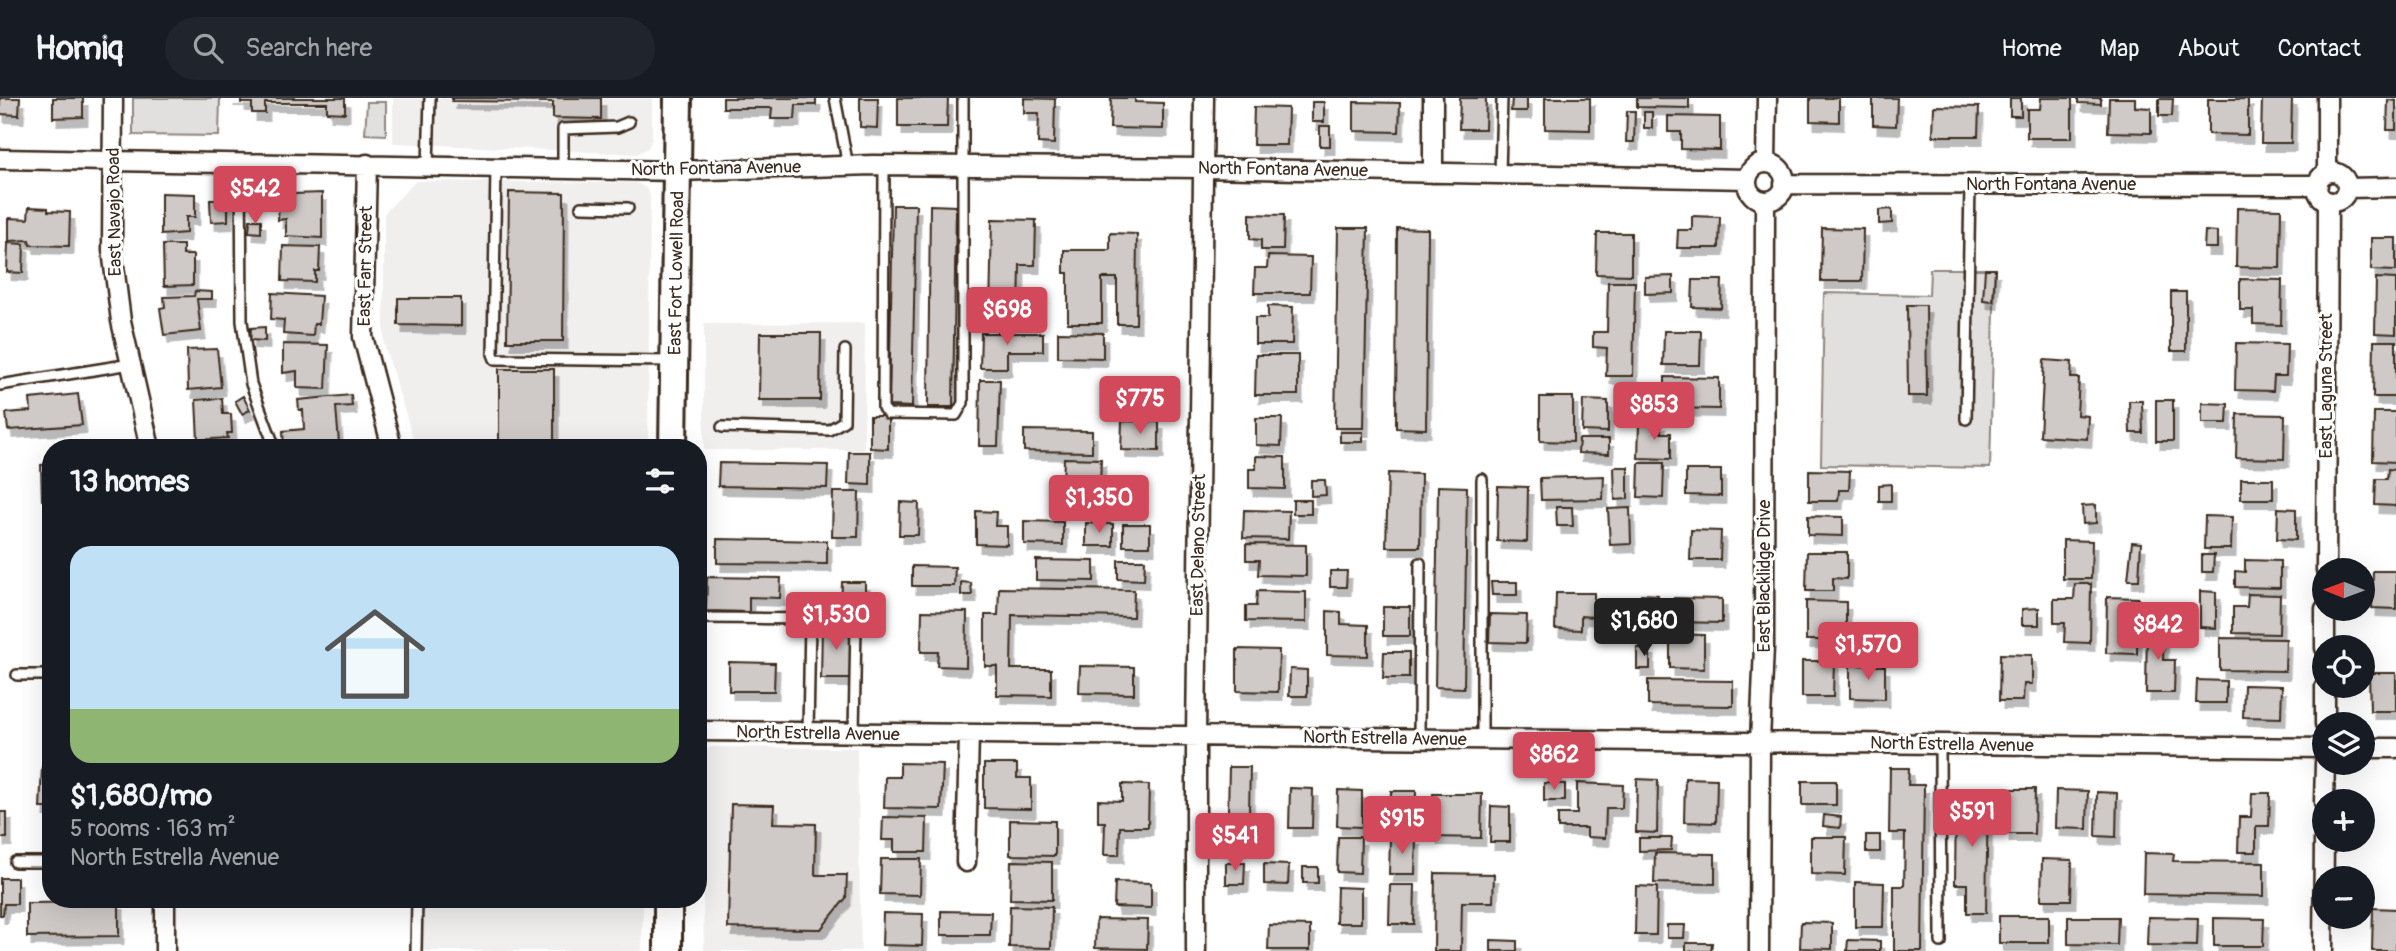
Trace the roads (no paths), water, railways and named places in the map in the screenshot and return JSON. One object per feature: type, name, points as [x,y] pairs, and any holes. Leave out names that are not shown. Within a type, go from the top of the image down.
[{"type":"main road","name":"East Fort Lowell Road","points":[[673,439],[678,98]]},
{"type":"main road","points":[[667,951],[668,908]]},
{"type":"street","name":"East Navajo Road","points":[[113,98],[112,250],[121,321],[148,439]]},
{"type":"street","name":"East Delano Street","points":[[1196,951],[1204,98]]},
{"type":"street","points":[[1433,98],[1433,173]]},
{"type":"street","points":[[1766,163],[1767,98]]},
{"type":"street","points":[[2322,179],[2333,172],[2342,175],[2347,188],[2344,197],[2328,201],[2319,192],[2327,98]]},
{"type":"street","name":"North Fontana Avenue","points":[[0,159],[678,171],[884,165],[1203,168],[1747,179]]},
{"type":"street","points":[[1766,163],[1779,168],[1784,184],[1776,199],[1765,201],[1752,196],[1748,191],[1747,179],[1755,166],[1766,163]]},
{"type":"street","name":"East Farr Street","points":[[367,164],[363,337],[390,439]]},
{"type":"street","name":"North Fontana Avenue","points":[[1784,184],[2322,179]]},
{"type":"street","points":[[2347,188],[2396,187]]},
{"type":"street","name":"East Blacklidge Drive","points":[[1759,951],[1760,742],[1764,646],[1765,201]]},
{"type":"street","name":"East Laguna Street","points":[[2326,558],[2328,201]]},
{"type":"street","name":"North Estrella Avenue","points":[[707,732],[2312,748]]},
{"type":"street","points":[[966,862],[969,734]]},
{"type":"street","points":[[2375,748],[2396,748]]},
{"type":"street","points":[[2323,951],[2324,852]]},
{"type":"street","points":[[164,951],[165,908]]},
{"type":"lane","points":[[428,166],[430,98]]},
{"type":"lane","points":[[835,98],[848,166]]},
{"type":"lane","points":[[884,165],[883,408],[888,414],[956,415],[963,403],[963,98]]},
{"type":"lane","points":[[1500,174],[1502,98]]},
{"type":"lane","points":[[563,168],[563,129],[617,127],[629,122]]},
{"type":"lane","points":[[241,163],[242,321],[251,384],[272,439]]},
{"type":"lane","points":[[496,167],[495,359],[675,361]]},
{"type":"lane","points":[[1966,419],[1970,184]]},
{"type":"lane","points":[[581,207],[628,208]]},
{"type":"lane","points":[[722,427],[829,430],[844,421],[845,350]]},
{"type":"lane","points":[[0,385],[131,364]]},
{"type":"lane","points":[[1482,479],[1482,739]]},
{"type":"lane","points":[[1419,738],[1420,563]]},
{"type":"lane","points":[[707,618],[837,619],[856,624],[854,733]]},
{"type":"lane","points":[[808,733],[810,620]]},
{"type":"lane","points":[[18,675],[42,675]]},
{"type":"lane","points":[[1940,744],[1941,942]]},
{"type":"lane","points":[[15,862],[42,862]]},
{"type":"lane","points":[[416,951],[417,908]]}]
